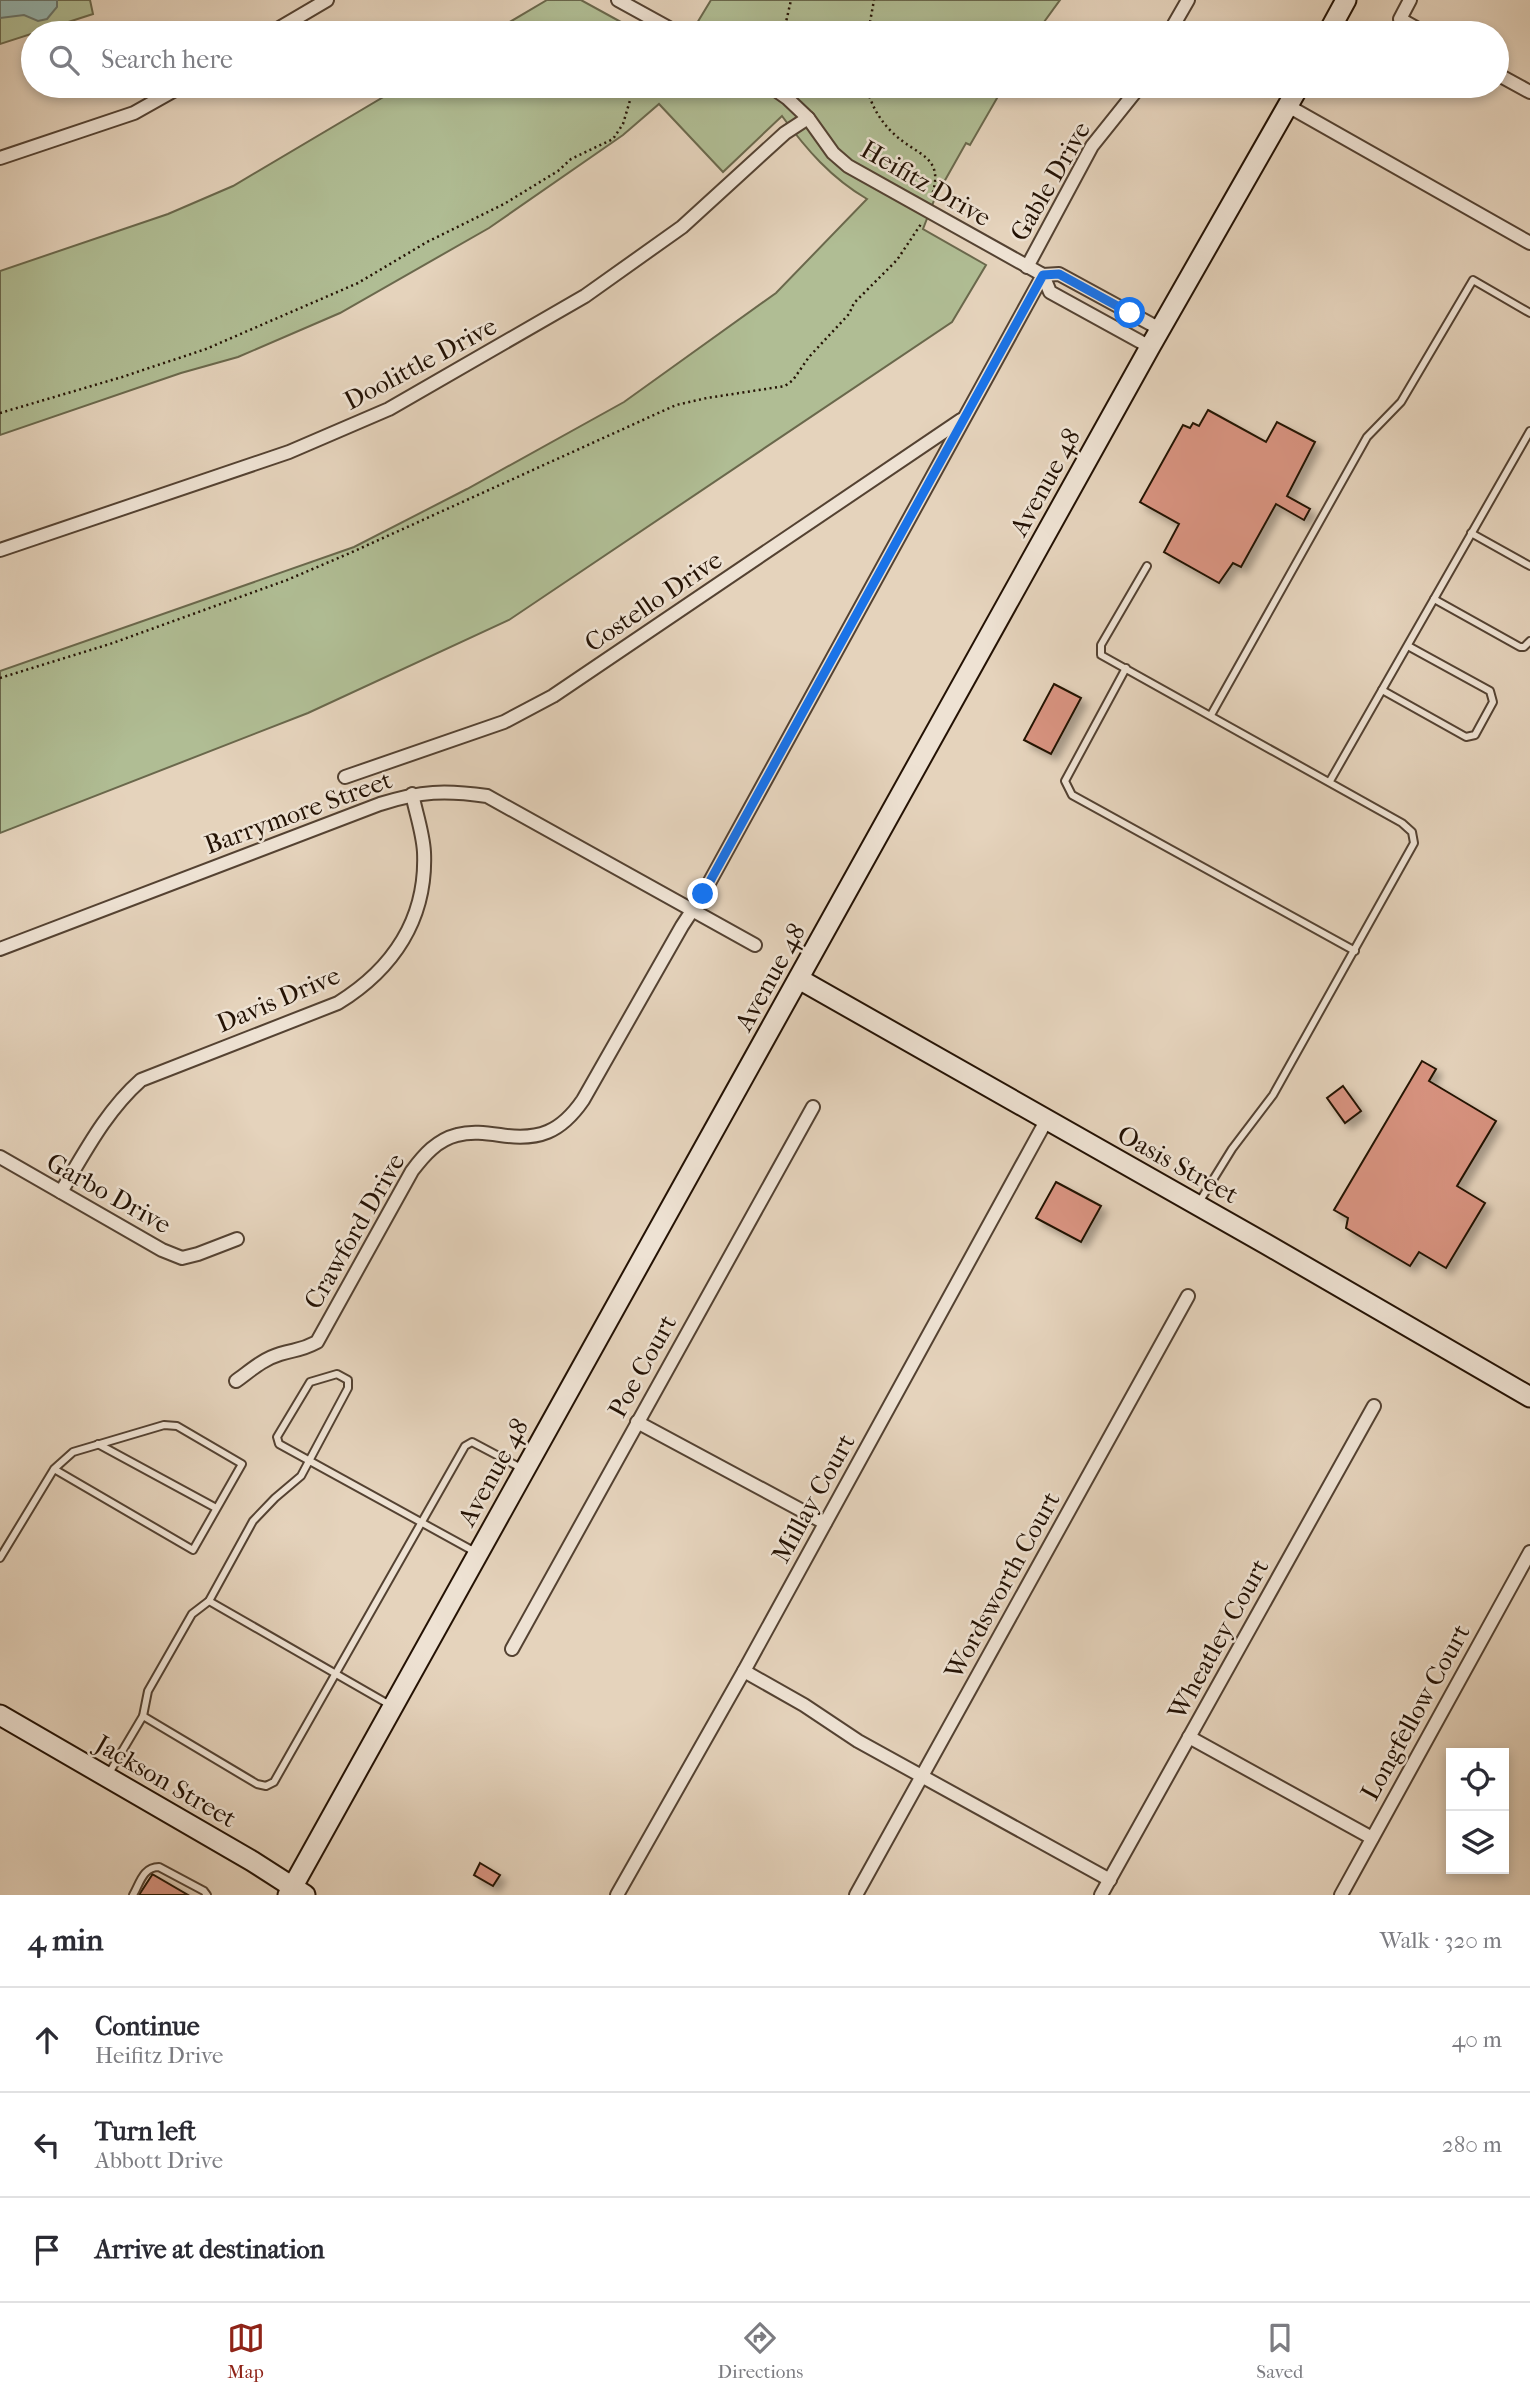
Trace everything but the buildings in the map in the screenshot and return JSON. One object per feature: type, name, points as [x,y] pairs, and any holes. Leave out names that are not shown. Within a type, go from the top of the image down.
[{"type":"main road","points":[[1335,21],[1346,0]]},
{"type":"main road","name":"Avenue 48","points":[[295,1892],[392,1706],[1160,329],[1292,98]]},
{"type":"main road","name":"Oasis Street","points":[[799,979],[1529,1393]]},
{"type":"main road","name":"Jackson Street","points":[[0,1715],[295,1892]]},
{"type":"street","points":[[291,21],[327,0]]},
{"type":"street","points":[[618,0],[656,21]]},
{"type":"street","points":[[1176,21],[1188,0]]},
{"type":"street","points":[[1404,21],[1400,19],[1410,0]]},
{"type":"street","points":[[1509,81],[1530,92]]},
{"type":"street","points":[[0,158],[134,113],[161,98]]},
{"type":"street","name":"Heifitz Drive","points":[[787,98],[808,118],[833,153],[848,166],[1027,267],[1043,275],[1059,274],[1160,329]]},
{"type":"street","name":"Gable Drive","points":[[1027,267],[1092,146],[1130,98]]},
{"type":"street","points":[[1288,106],[1530,243]]},
{"type":"street","name":"Doolittle Drive","points":[[0,550],[289,452],[389,409],[585,296],[682,227],[785,133],[808,118]]},
{"type":"street","name":"Heifitz Drive","points":[[1043,275],[1050,292],[1150,347]]},
{"type":"street","name":"Crawford Drive","points":[[236,1381],[261,1362],[281,1353],[301,1351],[317,1342],[412,1171],[438,1143],[457,1135],[478,1132],[530,1137],[560,1126],[572,1116],[693,909],[1043,275]]},
{"type":"street","name":"Costello Drive","points":[[345,777],[504,722],[553,696],[964,418]]},
{"type":"street","name":"Barrymore Street","points":[[0,949],[380,803],[412,794],[451,791],[487,796],[755,945]]},
{"type":"street","name":"Davis Drive","points":[[61,1192],[103,1122],[141,1080],[338,1003],[367,983],[396,953],[410,929],[422,884],[423,845],[412,794]]},
{"type":"street","name":"Poe Court","points":[[512,1649],[813,1107]]},
{"type":"street","name":"Millay Court","points":[[617,1895],[744,1671],[1046,1121]]},
{"type":"street","name":"Garbo Drive","points":[[0,1157],[162,1250],[182,1258],[237,1239]]},
{"type":"street","name":"Wordsworth Court","points":[[856,1895],[1188,1296]]},
{"type":"street","name":"Wheatley Court","points":[[1101,1895],[1374,1406]]},
{"type":"street","points":[[637,1422],[825,1523]]},
{"type":"street","name":"Longfellow Court","points":[[1341,1895],[1530,1552]]},
{"type":"street","points":[[744,1671],[922,1778],[1110,1880]]},
{"type":"street","points":[[1189,1737],[1372,1838]]},
{"type":"lane","points":[[1211,715],[1367,437],[1401,402],[1473,280],[1530,313]]},
{"type":"lane","points":[[1088,313],[1098,296]]},
{"type":"lane","points":[[1330,781],[1530,431]]},
{"type":"lane","points":[[1471,533],[1530,566]]},
{"type":"lane","points":[[1147,566],[1101,645],[1101,655],[1402,823],[1412,832],[1414,843],[1273,1095],[1232,1149],[1197,1205]]},
{"type":"lane","points":[[1434,599],[1520,647],[1524,647],[1530,640]]},
{"type":"lane","points":[[1382,690],[1466,737],[1475,735],[1493,702],[1490,691],[1408,646]]},
{"type":"lane","points":[[1126,668],[1065,781],[1072,795],[1354,951]]},
{"type":"lane","points":[[107,1777],[143,1716],[148,1691],[192,1614],[209,1601],[253,1521],[301,1476],[310,1461],[348,1388],[348,1380],[337,1374],[310,1382],[277,1437],[279,1444],[310,1461],[420,1522],[478,1553]]},
{"type":"lane","points":[[0,1558],[54,1469],[73,1451],[164,1425],[177,1426],[242,1464],[193,1550],[54,1469]]},
{"type":"lane","points":[[143,1716],[257,1784],[266,1786],[274,1782],[465,1446],[472,1442],[525,1469]]},
{"type":"lane","points":[[98,1444],[216,1508]]},
{"type":"lane","points":[[209,1601],[392,1706]]},
{"type":"lane","points":[[133,1895],[145,1872],[159,1867],[207,1895]]},
{"type":"path","points":[[786,21],[790,0]]},
{"type":"path","points":[[870,21],[874,0]]},
{"type":"path","points":[[0,413],[185,357],[284,317],[358,283],[427,242],[504,204],[558,171],[571,159],[608,143],[623,124],[631,98]]},
{"type":"path","points":[[0,678],[110,644],[278,584],[676,405],[785,386],[849,314],[854,303],[897,260],[915,235],[936,183],[934,166],[930,160],[891,132],[876,111],[871,98]]},
{"type":"green space","points":[[0,0],[90,0],[93,14],[71,21],[21,21],[21,37],[0,44]]},
{"type":"green space","points":[[547,0],[581,0],[619,21],[511,21]]},
{"type":"green space","points":[[711,0],[1060,0],[1045,21],[698,21]]},
{"type":"green space","points":[[382,98],[997,98],[970,145],[966,143],[935,198],[923,229],[986,265],[952,322],[509,620],[308,713],[0,833],[0,671],[354,547],[467,489],[624,402],[776,293],[867,199],[842,182],[820,162],[782,116],[723,172],[659,104],[623,135],[489,228],[340,313],[238,357],[181,373],[0,435],[0,271],[168,214],[233,186]]},
{"type":"water","points":[[0,0],[57,0],[57,7],[47,19],[38,21],[24,15],[0,18]]},
{"type":"route","points":[[703,894],[1043,275],[1059,274],[1130,313]]}]
